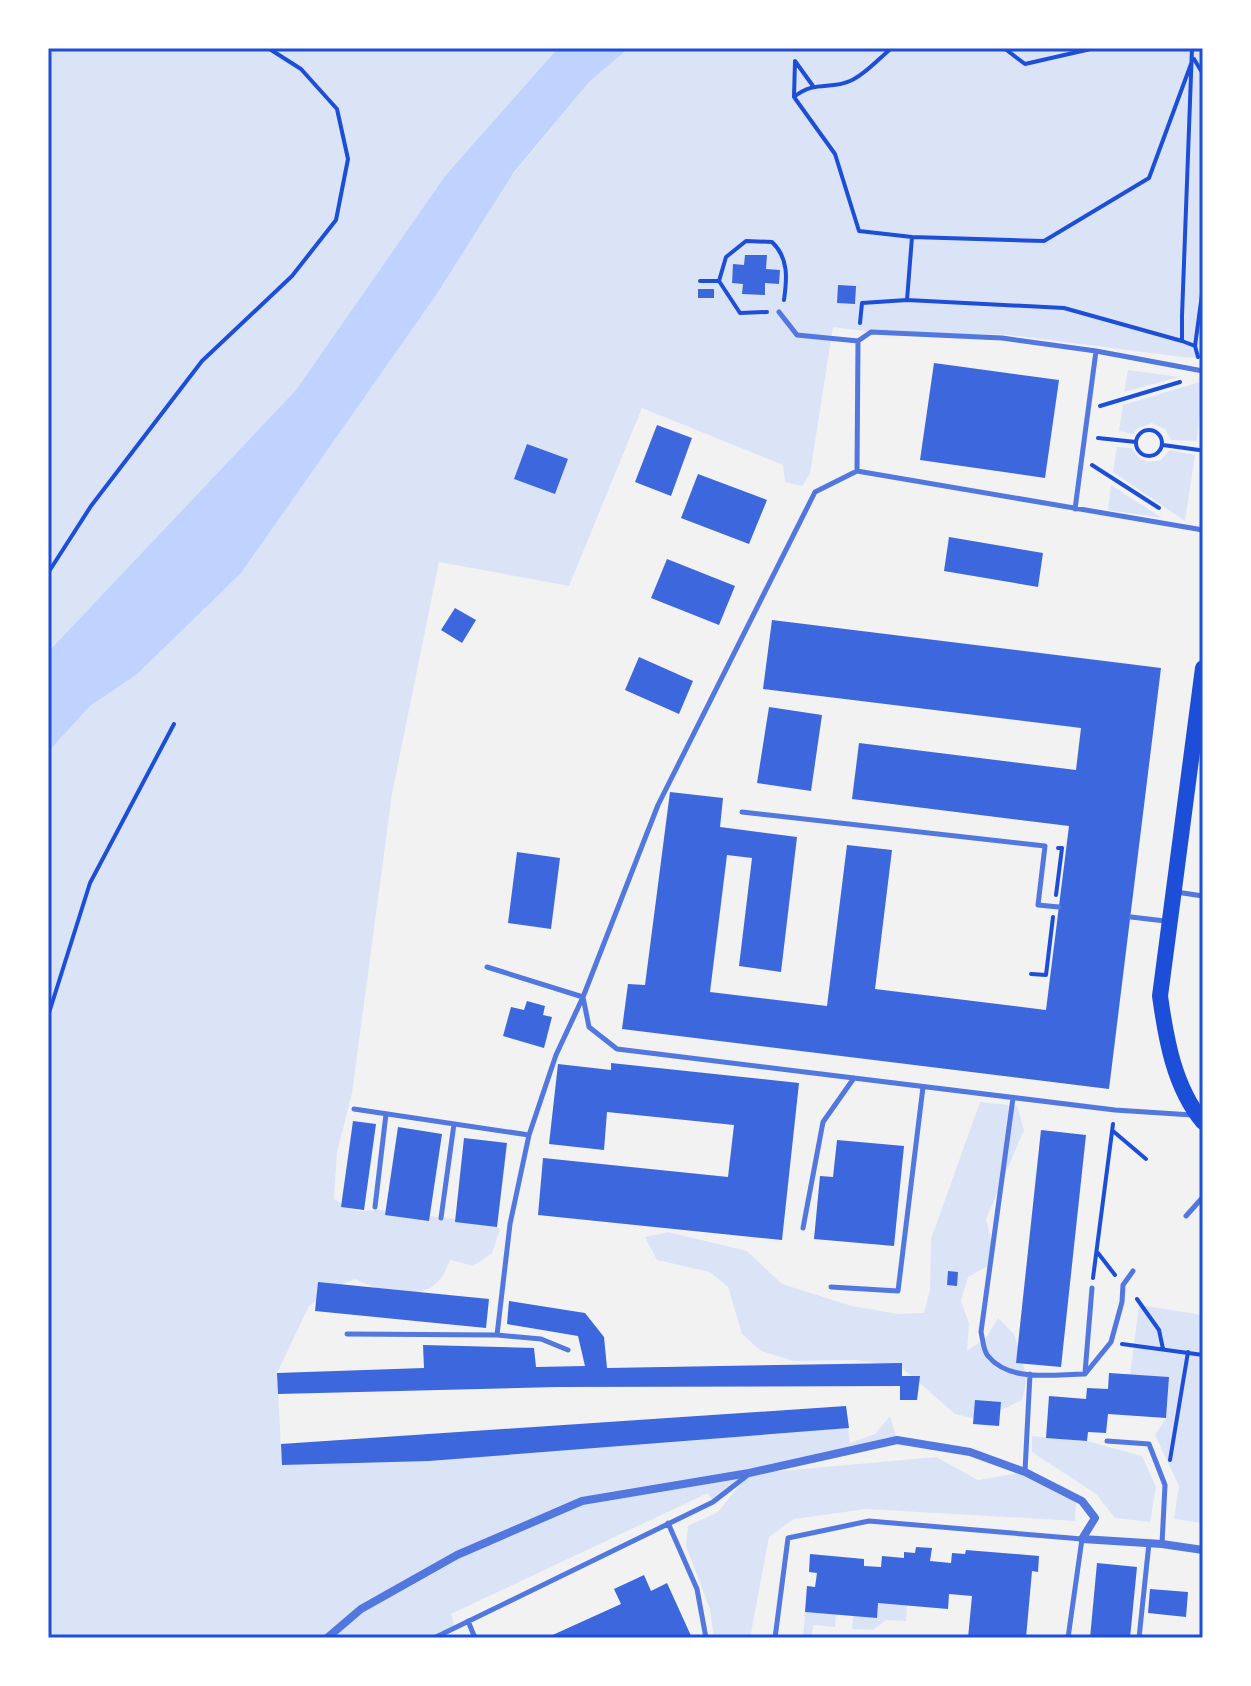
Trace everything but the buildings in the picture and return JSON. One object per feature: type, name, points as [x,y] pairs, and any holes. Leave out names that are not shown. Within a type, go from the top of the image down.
[{"type":"main road","points":[[1200,1118],[1175,1070],[1160,996],[1200,713],[1203,668]]},
{"type":"street","points":[[327,1638],[361,1609],[457,1555],[582,1501],[749,1473],[897,1440],[970,1452],[1025,1472],[1082,1501],[1095,1518],[1082,1539],[1203,1550]]},
{"type":"lane","points":[[779,312],[797,335],[858,341],[871,332],[1002,338],[1202,370]]},
{"type":"lane","points":[[857,471],[858,341]]},
{"type":"lane","points":[[1075,509],[1096,351]]},
{"type":"lane","points":[[497,1335],[510,1224],[529,1135],[556,1055],[583,997],[658,805],[815,492],[857,471],[1203,530]]},
{"type":"lane","points":[[742,812],[1045,846],[1038,905],[1059,907]]},
{"type":"lane","points":[[1174,891],[1203,896]]},
{"type":"lane","points":[[1131,917],[1170,921]]},
{"type":"lane","points":[[487,967],[583,997]]},
{"type":"lane","points":[[583,997],[589,1027],[617,1049],[1200,1118]]},
{"type":"lane","points":[[803,1228],[823,1122],[854,1078]]},
{"type":"lane","points":[[831,1287],[898,1291],[923,1087]]},
{"type":"lane","points":[[1013,1098],[981,1332],[986,1354],[1000,1367],[1020,1375],[1085,1374]]},
{"type":"lane","points":[[354,1109],[529,1135]]},
{"type":"lane","points":[[375,1207],[386,1114]]},
{"type":"lane","points":[[441,1218],[454,1124]]},
{"type":"lane","points":[[1186,1216],[1203,1197]]},
{"type":"lane","points":[[1085,1374],[1111,1342],[1122,1302],[1123,1285],[1133,1271]]},
{"type":"lane","points":[[1085,1374],[1092,1288]]},
{"type":"lane","points":[[347,1334],[497,1335],[541,1339],[568,1350]]},
{"type":"lane","points":[[1025,1472],[1030,1374]]},
{"type":"lane","points":[[1107,1441],[1149,1444],[1165,1485],[1162,1544]]},
{"type":"lane","points":[[434,1638],[713,1502],[749,1473]]},
{"type":"lane","points":[[775,1638],[788,1538],[869,1521],[1082,1539],[1068,1638]]},
{"type":"lane","points":[[668,1523],[697,1589],[706,1638]]},
{"type":"lane","points":[[1139,1638],[1149,1543]]},
{"type":"lane","points":[[468,1621],[475,1638]]},
{"type":"path","points":[[48,573],[91,506],[202,361],[292,276],[336,220],[348,159],[337,109],[301,69],[268,48]]},
{"type":"path","points":[[794,97],[803,89],[813,86],[850,82],[892,48]]},
{"type":"path","points":[[1004,48],[1025,64],[1095,48]]},
{"type":"path","points":[[1182,341],[1192,48]]},
{"type":"path","points":[[813,86],[795,61],[794,97],[835,154],[859,231],[912,237],[1044,241],[1149,178],[1193,58]]},
{"type":"path","points":[[1193,58],[1203,74]]},
{"type":"path","points":[[907,300],[912,237]]},
{"type":"path","points":[[746,241],[772,242],[780,250],[787,274],[784,302],[779,312],[740,313],[719,281],[726,257],[746,241]]},
{"type":"path","points":[[700,281],[719,281]]},
{"type":"path","points":[[1090,409],[1201,376],[1195,346],[1203,287]]},
{"type":"path","points":[[858,341],[862,303],[907,300],[1064,308],[1195,346]]},
{"type":"path","points":[[1151,430],[1160,435],[1163,445],[1158,454],[1148,457],[1139,452],[1136,442],[1141,433],[1151,430]]},
{"type":"path","points":[[1087,436],[1136,442]]},
{"type":"path","points":[[1163,445],[1199,450]]},
{"type":"path","points":[[1084,459],[1191,528]]},
{"type":"path","points":[[48,1016],[90,883],[174,724]]},
{"type":"path","points":[[1031,974],[1046,975],[1054,913]]},
{"type":"path","points":[[1096,1259],[1115,1110]]},
{"type":"path","points":[[1113,1131],[1146,1159]]},
{"type":"path","points":[[1111,1342],[1203,1355]]},
{"type":"path","points":[[1165,1485],[1188,1352]]},
{"type":"shaded area","points":[[48,48],[558,48],[445,176],[296,390],[48,652]]},
{"type":"shaded area","points":[[629,48],[1203,48],[1203,358],[1010,335],[871,332],[833,327],[810,474],[802,486],[785,482],[783,465],[642,408],[569,586],[439,562],[392,794],[352,1093],[337,1153],[334,1199],[356,1211],[379,1210],[479,1219],[500,1229],[492,1253],[473,1266],[450,1260],[441,1278],[423,1291],[387,1291],[355,1279],[333,1288],[309,1306],[277,1373],[282,1465],[848,1428],[850,1443],[875,1434],[890,1416],[897,1440],[758,1473],[936,1457],[978,1480],[1025,1472],[1076,1502],[1075,1521],[866,1509],[794,1519],[769,1537],[750,1638],[714,1638],[710,1609],[686,1546],[688,1526],[718,1512],[746,1477],[713,1502],[708,1493],[451,1614],[455,1628],[434,1638],[48,1638],[48,752],[90,706],[136,675],[514,173],[589,82]]},
{"type":"shaded area","points":[[1128,370],[1179,377],[1124,392]]},
{"type":"shaded area","points":[[1203,381],[1197,441],[1171,440],[1165,429],[1152,423],[1138,428],[1133,434],[1119,431],[1123,405]]},
{"type":"shaded area","points":[[1117,447],[1132,448],[1141,459],[1148,461],[1161,460],[1170,450],[1195,455],[1185,521],[1113,472]]},
{"type":"shaded area","points":[[1111,485],[1162,518],[1108,510]]},
{"type":"shaded area","points":[[980,1102],[1017,1106],[1024,1130],[986,1219],[992,1242],[990,1265],[968,1277],[961,1301],[969,1323],[967,1351],[986,1338],[998,1318],[1014,1334],[1027,1378],[1022,1400],[980,1420],[955,1414],[900,1366],[854,1360],[794,1361],[761,1351],[742,1334],[728,1287],[710,1272],[657,1260],[645,1237],[668,1232],[747,1251],[782,1284],[852,1306],[898,1314],[924,1313],[930,1290],[931,1239]]},
{"type":"shaded area","points":[[1139,1305],[1203,1315],[1203,1523],[1174,1519],[1179,1486],[1155,1435],[1166,1418],[1169,1378],[1130,1375]]},
{"type":"shaded area","points":[[1032,1436],[1087,1441],[1142,1456],[1156,1487],[1150,1522],[1115,1518],[1096,1494],[1032,1452]]},
{"type":"shaded area","points":[[878,1603],[907,1605],[906,1621],[886,1620],[873,1630],[852,1629],[853,1616]]},
{"type":"shaded area","points":[[805,1612],[836,1614],[835,1627],[813,1625],[811,1638],[803,1638]]},
{"type":"water","points":[[558,48],[629,48],[589,82],[514,172],[436,295],[241,573],[136,675],[90,706],[48,752],[48,652],[296,390],[445,176]]}]
